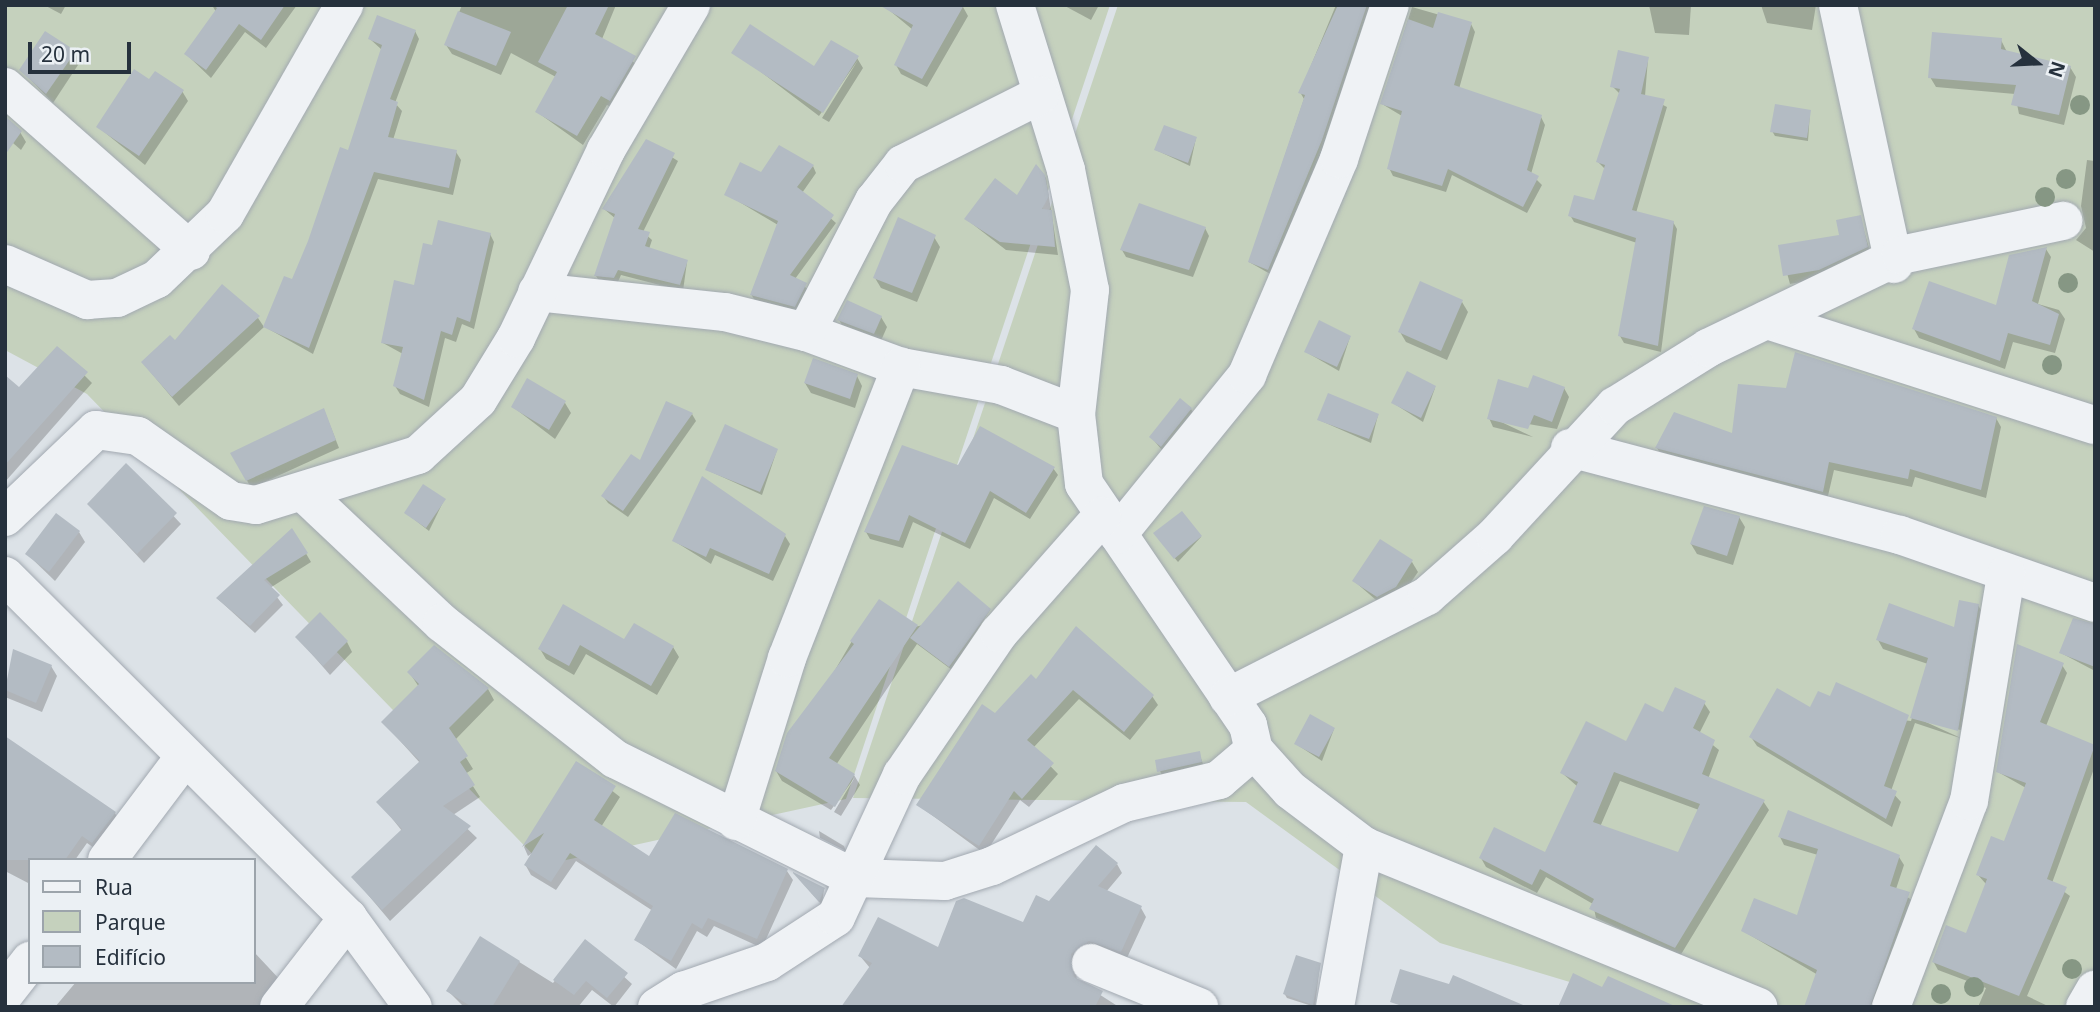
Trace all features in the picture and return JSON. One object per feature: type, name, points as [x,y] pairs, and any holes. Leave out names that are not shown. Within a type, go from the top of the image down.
[{"type":"street","points":[[5,264],[87,300],[117,299],[191,251],[225,214],[344,5]]},
{"type":"street","points":[[5,517],[96,430],[138,436],[231,501],[256,505],[304,493],[418,455],[446,433],[478,400],[537,292],[606,150],[691,5]]},
{"type":"street","points":[[1015,5],[1040,95],[1066,170],[1090,290],[1076,414],[1081,470],[1110,525],[1248,725],[1254,750],[1290,790],[1364,846],[1758,1007]]},
{"type":"street","points":[[657,1007],[800,942],[836,917],[902,775],[977,666],[1247,375],[1339,159],[1390,5]]},
{"type":"street","points":[[1839,5],[1894,264]]},
{"type":"street","points":[[5,87],[191,251]]},
{"type":"street","points":[[806,332],[874,201],[903,164],[1040,95]]},
{"type":"street","points":[[1228,697],[1427,596],[1495,536],[1570,448],[1615,406],[1708,348],[1894,264],[1901,255],[2063,221]]},
{"type":"street","points":[[537,292],[647,300],[806,332],[901,368],[1001,386],[1076,414]]},
{"type":"street","points":[[1768,320],[2095,425]]},
{"type":"street","points":[[736,821],[787,658],[901,368]]},
{"type":"street","points":[[1570,448],[1900,534],[2006,574],[2095,603]]},
{"type":"street","points":[[304,493],[442,623],[560,720],[615,760],[855,878],[945,881],[992,866],[1124,803],[1219,780],[1254,750]]},
{"type":"street","points":[[1891,1007],[1969,800],[2006,574]]},
{"type":"street","points":[[5,576],[184,758],[348,918],[413,1007]]},
{"type":"street","points":[[109,858],[184,758]]},
{"type":"street","points":[[1335,1007],[1364,846]]},
{"type":"street","points":[[279,1007],[348,918]]},
{"type":"street","points":[[1091,963],[1199,1007]]},
{"type":"street","points":[[5,993],[28,964]]},
{"type":"street","points":[[2085,1007],[2095,990]]},
{"type":"green space","points":[[5,5],[1110,5],[846,799],[543,865],[87,394],[5,350]]},
{"type":"green space","points":[[1118,5],[2095,5],[2095,1007],[1653,1007],[1440,943],[1246,802],[853,798]]},
{"type":"building","points":[[213,5],[285,5],[261,40],[239,24],[206,70],[184,54],[217,8]]},
{"type":"building","points":[[568,5],[609,5],[595,34],[636,56],[610,101],[601,96],[577,136],[535,112],[557,72],[538,62]]},
{"type":"building","points":[[879,5],[964,5],[922,79],[894,65],[913,25]]},
{"type":"building","points":[[1338,5],[1367,5],[1322,140],[1268,270],[1248,262],[1305,95],[1298,93]]},
{"type":"building","points":[[458,11],[511,32],[496,66],[444,45]]},
{"type":"building","points":[[1438,12],[1472,22],[1454,85],[1542,115],[1527,170],[1539,176],[1523,207],[1448,169],[1442,186],[1387,169],[1402,111],[1380,104],[1408,19],[1433,28]]},
{"type":"building","points":[[377,15],[416,30],[390,99],[398,102],[388,137],[457,150],[449,188],[374,172],[309,348],[263,327],[284,276],[292,279],[340,147],[348,150],[382,45],[368,39]]},
{"type":"building","points":[[750,24],[814,66],[831,40],[859,56],[823,113],[731,53]]},
{"type":"building","points":[[45,31],[76,51],[46,94],[19,70]]},
{"type":"building","points":[[1932,32],[2002,38],[2001,49],[2071,66],[2059,115],[2011,105],[2016,85],[1928,78]]},
{"type":"building","points":[[1618,50],[1649,57],[1641,94],[1665,99],[1632,210],[1674,221],[1658,346],[1618,336],[1636,238],[1568,216],[1574,195],[1594,200],[1605,165],[1596,162],[1620,89],[1610,87]]},
{"type":"building","points":[[134,69],[149,79],[155,71],[184,90],[139,156],[96,127]]},
{"type":"building","points":[[1775,104],[1811,110],[1807,138],[1770,132]]},
{"type":"building","points":[[5,116],[22,131],[5,155]]},
{"type":"building","points":[[1164,125],[1197,137],[1188,163],[1154,150]]},
{"type":"building","points":[[646,139],[675,153],[638,229],[650,232],[645,246],[688,260],[680,285],[618,270],[614,278],[594,276],[615,214],[602,209]]},
{"type":"building","points":[[779,145],[814,165],[797,187],[834,215],[790,275],[807,283],[795,307],[750,295],[778,221],[724,195],[740,162],[761,172]]},
{"type":"building","points":[[1036,164],[1045,175],[1049,196],[1042,209],[1052,210],[1055,247],[1000,242],[964,219],[995,178],[1017,195]]},
{"type":"building","points":[[1139,203],[1206,227],[1189,270],[1120,250]]},
{"type":"building","points":[[1861,215],[1868,247],[1819,270],[1783,276],[1778,245],[1839,235],[1836,220]]},
{"type":"building","points":[[898,217],[936,235],[912,293],[873,278]]},
{"type":"building","points":[[438,220],[491,233],[470,322],[457,317],[452,335],[441,331],[424,400],[393,386],[403,347],[381,343],[394,280],[414,285],[423,243],[432,245]]},
{"type":"building","points":[[2047,247],[2032,301],[2059,314],[2050,345],[2008,333],[2000,361],[1912,329],[1929,281],[1996,305],[2009,255]]},
{"type":"building","points":[[1420,281],[1463,300],[1441,351],[1398,332]]},
{"type":"building","points":[[222,284],[260,316],[172,397],[141,362],[170,335],[175,340]]},
{"type":"building","points":[[847,300],[882,316],[874,334],[837,320]]},
{"type":"building","points":[[1319,320],[1351,336],[1337,367],[1304,352]]},
{"type":"building","points":[[57,346],[88,372],[5,465],[5,375],[19,387]]},
{"type":"building","points":[[1795,352],[1997,417],[1981,490],[1910,469],[1908,479],[1829,462],[1823,492],[1655,448],[1674,412],[1732,433],[1738,384],[1786,388]]},
{"type":"building","points":[[813,358],[858,374],[850,399],[804,383]]},
{"type":"building","points":[[1407,371],[1436,386],[1421,418],[1391,403]]},
{"type":"building","points":[[1533,375],[1565,387],[1552,422],[1534,415],[1528,429],[1487,419],[1498,379],[1528,388]]},
{"type":"building","points":[[527,378],[566,401],[549,430],[511,407]]},
{"type":"building","points":[[1328,393],[1379,414],[1369,439],[1317,420]]},
{"type":"building","points":[[1180,398],[1192,408],[1161,447],[1149,437]]},
{"type":"building","points":[[666,401],[693,413],[623,511],[601,496],[631,454],[640,460]]},
{"type":"building","points":[[324,408],[336,440],[246,481],[230,453]]},
{"type":"building","points":[[725,424],[778,449],[760,492],[705,470]]},
{"type":"building","points":[[980,426],[1055,467],[1026,513],[990,491],[965,543],[909,515],[899,541],[864,532],[902,445],[958,465]]},
{"type":"building","points":[[126,463],[177,513],[137,554],[87,504]]},
{"type":"building","points":[[702,476],[786,534],[769,574],[710,548],[706,557],[672,541]]},
{"type":"building","points":[[423,484],[446,499],[426,528],[404,513]]},
{"type":"building","points":[[1704,506],[1740,516],[1727,556],[1690,544]]},
{"type":"building","points":[[1182,511],[1202,536],[1174,559],[1153,533]]},
{"type":"building","points":[[56,513],[80,531],[49,572],[25,554]]},
{"type":"building","points":[[292,528],[308,553],[264,580],[280,595],[250,626],[216,598]]},
{"type":"building","points":[[1380,539],[1413,560],[1396,587],[1377,597],[1352,581]]},
{"type":"building","points":[[958,581],[991,609],[949,667],[910,638]]},
{"type":"building","points":[[879,599],[918,625],[829,758],[855,774],[835,807],[775,771],[787,733],[854,644],[850,641]]},
{"type":"building","points":[[1959,600],[1979,604],[1958,731],[1910,718],[1928,658],[1876,640],[1889,603],[1954,627]]},
{"type":"building","points":[[563,604],[624,639],[634,623],[674,646],[651,686],[580,645],[569,666],[538,649]]},
{"type":"building","points":[[320,612],[348,641],[323,666],[295,637]]},
{"type":"building","points":[[2073,618],[2095,624],[2095,667],[2059,653]]},
{"type":"building","points":[[1076,626],[1154,695],[1124,732],[1073,690],[1027,740],[1054,763],[1022,799],[1014,791],[979,846],[916,805],[982,704],[995,713],[1031,674],[1036,679]]},
{"type":"building","points":[[2017,644],[2064,663],[2040,722],[2095,745],[2047,879],[2067,887],[2019,996],[1932,962],[1946,925],[1966,933],[1987,879],[1976,875],[1991,836],[2004,841],[2026,783],[1996,772]]},
{"type":"building","points":[[434,645],[489,688],[449,728],[468,756],[460,762],[475,785],[443,806],[471,826],[382,910],[351,877],[402,829],[376,802],[420,761],[381,722],[419,684],[407,672]]},
{"type":"building","points":[[13,649],[52,665],[36,703],[5,690]]},
{"type":"building","points":[[1836,682],[1909,715],[1884,786],[1897,791],[1886,819],[1749,737],[1777,688],[1810,707],[1818,691],[1830,696]]},
{"type":"building","points":[[1675,687],[1706,701],[1693,728],[1715,740],[1702,774],[1765,800],[1675,948],[1589,909],[1594,899],[1540,869],[1532,885],[1479,858],[1494,827],[1545,852],[1578,782],[1560,773],[1586,721],[1626,741],[1645,703],[1663,712]],"holes":[[[1614,772],[1700,804],[1678,852],[1593,822]]]},
{"type":"building","points":[[1310,714],[1335,728],[1319,757],[1294,744]]},
{"type":"building","points":[[5,736],[116,812],[92,843],[82,836],[66,858],[5,860]]},
{"type":"building","points":[[1200,751],[1202,762],[1157,772],[1155,760]]},
{"type":"building","points":[[576,761],[616,786],[594,820],[649,856],[675,813],[788,869],[757,939],[708,918],[702,929],[692,923],[671,961],[634,940],[653,906],[570,853],[551,882],[524,865],[544,833],[522,847]]},
{"type":"building","points":[[1788,810],[1900,855],[1890,886],[1910,892],[1870,1007],[1804,1007],[1817,970],[1741,931],[1754,898],[1797,915],[1818,849],[1778,837]]},
{"type":"building","points":[[1096,845],[1118,863],[1098,886],[1142,906],[1121,952],[1089,941],[1071,954],[1074,977],[1103,991],[1095,1007],[841,1007],[872,963],[858,956],[878,917],[938,947],[956,901],[964,898],[1023,922],[1036,895],[1049,901]]},
{"type":"building","points":[[793,873],[825,888],[819,902]]},
{"type":"building","points":[[480,936],[520,961],[492,1007],[472,1007],[446,991]]},
{"type":"building","points":[[585,939],[628,973],[607,998],[586,981],[574,995],[553,980]]},
{"type":"building","points":[[1296,955],[1321,963],[1313,1005],[1283,994]]},
{"type":"building","points":[[1400,969],[1449,984],[1453,975],[1528,1007],[1405,1007],[1390,1002]]},
{"type":"building","points":[[1573,973],[1602,987],[1608,976],[1677,1007],[1558,1007]]}]
